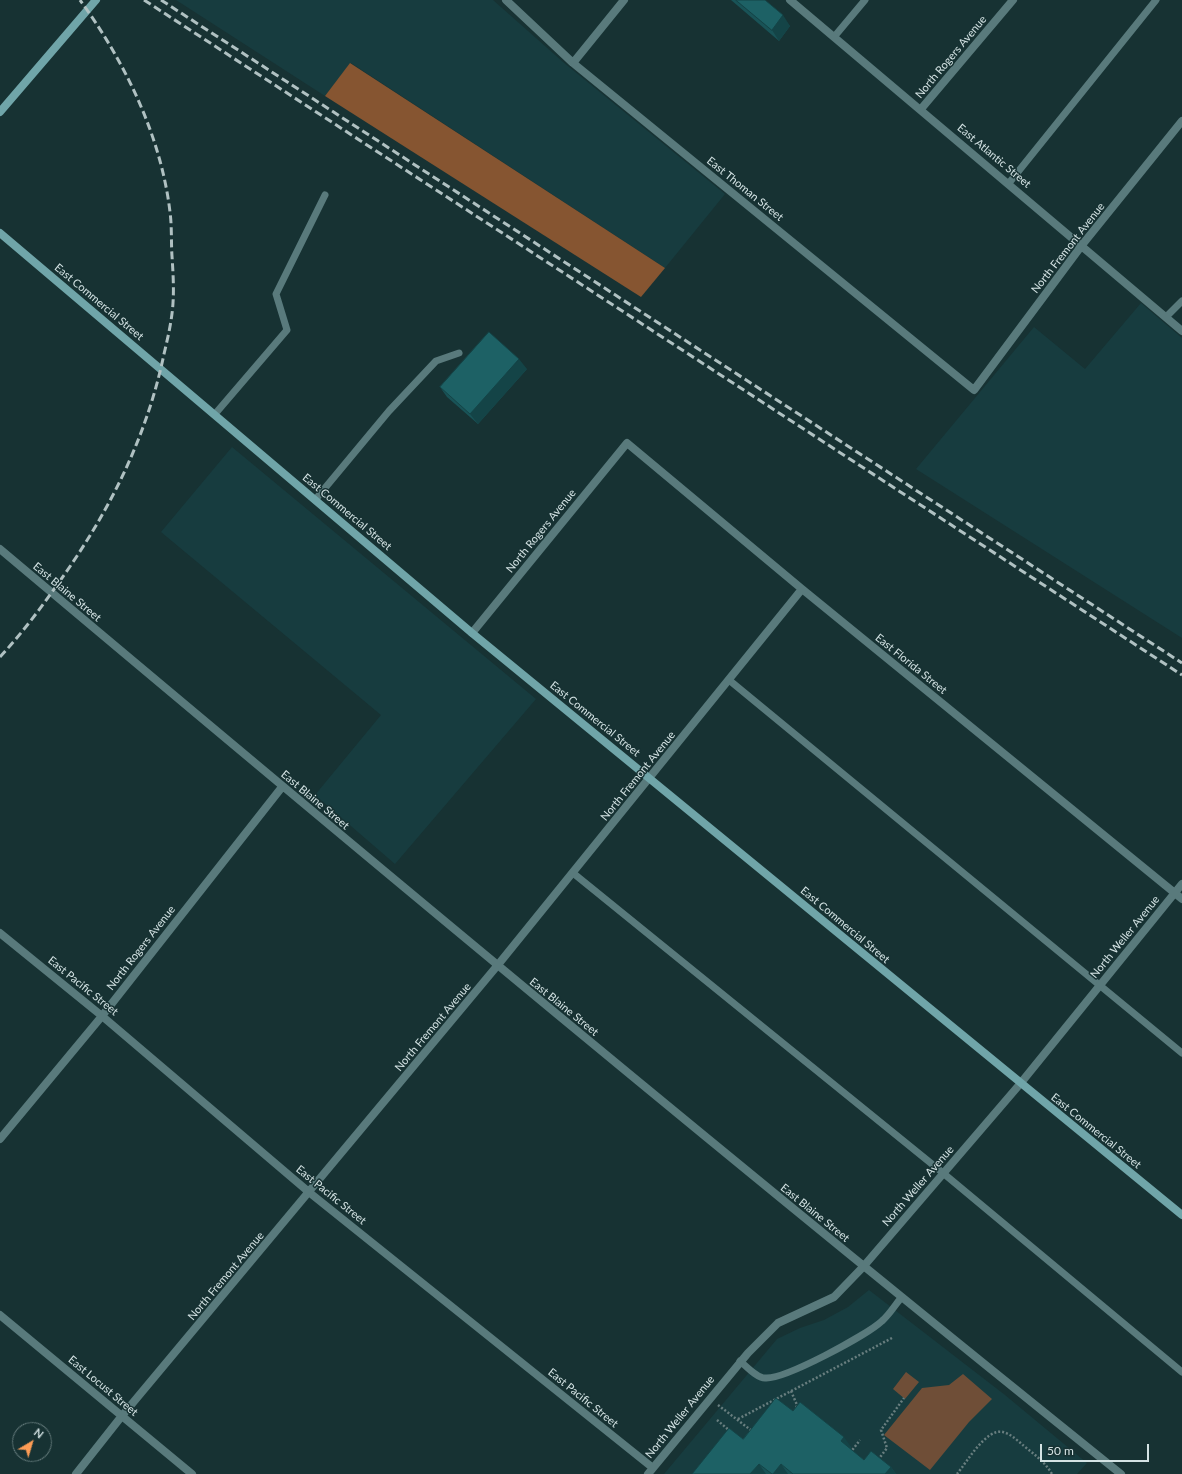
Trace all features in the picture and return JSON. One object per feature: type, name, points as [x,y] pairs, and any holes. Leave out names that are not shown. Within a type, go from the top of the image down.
[{"type":"street","points":[[0,112],[96,0]]},
{"type":"street","name":"East Thoman Street","points":[[506,0],[573,63],[974,390]]},
{"type":"street","points":[[573,63],[624,0]]},
{"type":"street","name":"East Atlantic Street","points":[[790,0],[921,109],[1182,331]]},
{"type":"street","name":"North Rogers Avenue","points":[[921,109],[1013,0]]},
{"type":"street","name":"North Fremont Avenue","points":[[974,390],[1082,245],[1182,121]]},
{"type":"street","name":"East Commercial Street","points":[[0,233],[472,633],[1182,1216]]},
{"type":"street","name":"North Rogers Avenue","points":[[472,633],[627,443]]},
{"type":"street","name":"East Florida Street","points":[[627,443],[802,589],[1182,899]]},
{"type":"street","name":"East Blaine Street","points":[[0,549],[497,966],[901,1298],[1121,1474]]},
{"type":"street","name":"North Fremont Avenue","points":[[76,1474],[121,1417],[497,966],[802,589]]},
{"type":"street","name":"North Rogers Avenue","points":[[0,1139],[102,1016],[282,787]]},
{"type":"street","name":"North Weller Avenue","points":[[650,1471],[740,1361],[778,1324],[834,1297],[864,1267],[1020,1084],[1182,884]]},
{"type":"street","name":"East Pacific Street","points":[[0,933],[102,1016],[310,1192],[650,1471]]},
{"type":"street","name":"East Locust Street","points":[[0,1314],[121,1417],[192,1474]]},
{"type":"lane","points":[[834,36],[865,0]]},
{"type":"lane","points":[[1008,183],[1156,0]]},
{"type":"lane","points":[[215,414],[287,330],[276,294],[325,195]]},
{"type":"lane","points":[[1166,317],[1182,301]]},
{"type":"lane","points":[[315,500],[389,411],[436,361],[459,353]]},
{"type":"lane","points":[[729,680],[1182,1053]]},
{"type":"lane","points":[[573,873],[944,1173],[1182,1372]]},
{"type":"lane","points":[[740,1361],[763,1378],[773,1378],[802,1367],[881,1322],[901,1298]]},
{"type":"path","points":[[738,1420],[892,1338]]},
{"type":"path","points":[[791,1391],[797,1405],[796,1415]]},
{"type":"path","points":[[874,1465],[887,1448],[881,1434],[883,1425],[904,1398]]},
{"type":"path","points":[[710,1399],[754,1433]]},
{"type":"path","points":[[717,1420],[735,1434]]},
{"type":"path","points":[[957,1474],[984,1439],[995,1432],[1009,1434],[1044,1462],[1052,1474]]},
{"type":"path","points":[[850,1453],[860,1440]]},
{"type":"shaded area","points":[[176,0],[493,0],[563,62],[725,194],[665,268],[351,63],[325,96]]},
{"type":"shaded area","points":[[350,63],[665,268],[641,297],[325,96]]},
{"type":"shaded area","points":[[1141,303],[1182,338],[1182,638],[916,469],[1034,327],[1085,369]]},
{"type":"shaded area","points":[[232,447],[536,699],[395,864],[315,795],[381,715],[161,532]]},
{"type":"shaded area","points":[[869,1290],[1005,1395],[1087,1463],[1077,1474],[664,1474],[777,1339],[800,1328],[824,1320],[848,1307]]},
{"type":"shaded area","points":[[906,1372],[919,1382],[905,1399],[893,1389]]},
{"type":"shaded area","points":[[963,1374],[992,1399],[969,1422],[930,1470],[884,1435],[922,1388],[949,1385]]},
{"type":"building","points":[[736,0],[765,0],[783,15],[772,30]]},
{"type":"building","points":[[489,332],[519,359],[470,414],[440,387]]},
{"type":"building","points":[[776,1398],[793,1411],[800,1402],[844,1437],[841,1441],[864,1460],[871,1451],[891,1467],[885,1474],[793,1474],[781,1464],[772,1474],[759,1464],[750,1474],[692,1474],[729,1428],[743,1439]]},
{"type":"railway","points":[[0,657],[37,612],[71,565],[116,490],[149,410],[157,383],[172,316],[173,286],[171,218],[158,156],[149,128],[126,74],[112,49],[80,0]]},
{"type":"railway","points":[[144,0],[1182,675]]},
{"type":"railway","points":[[161,0],[1182,663]]}]
